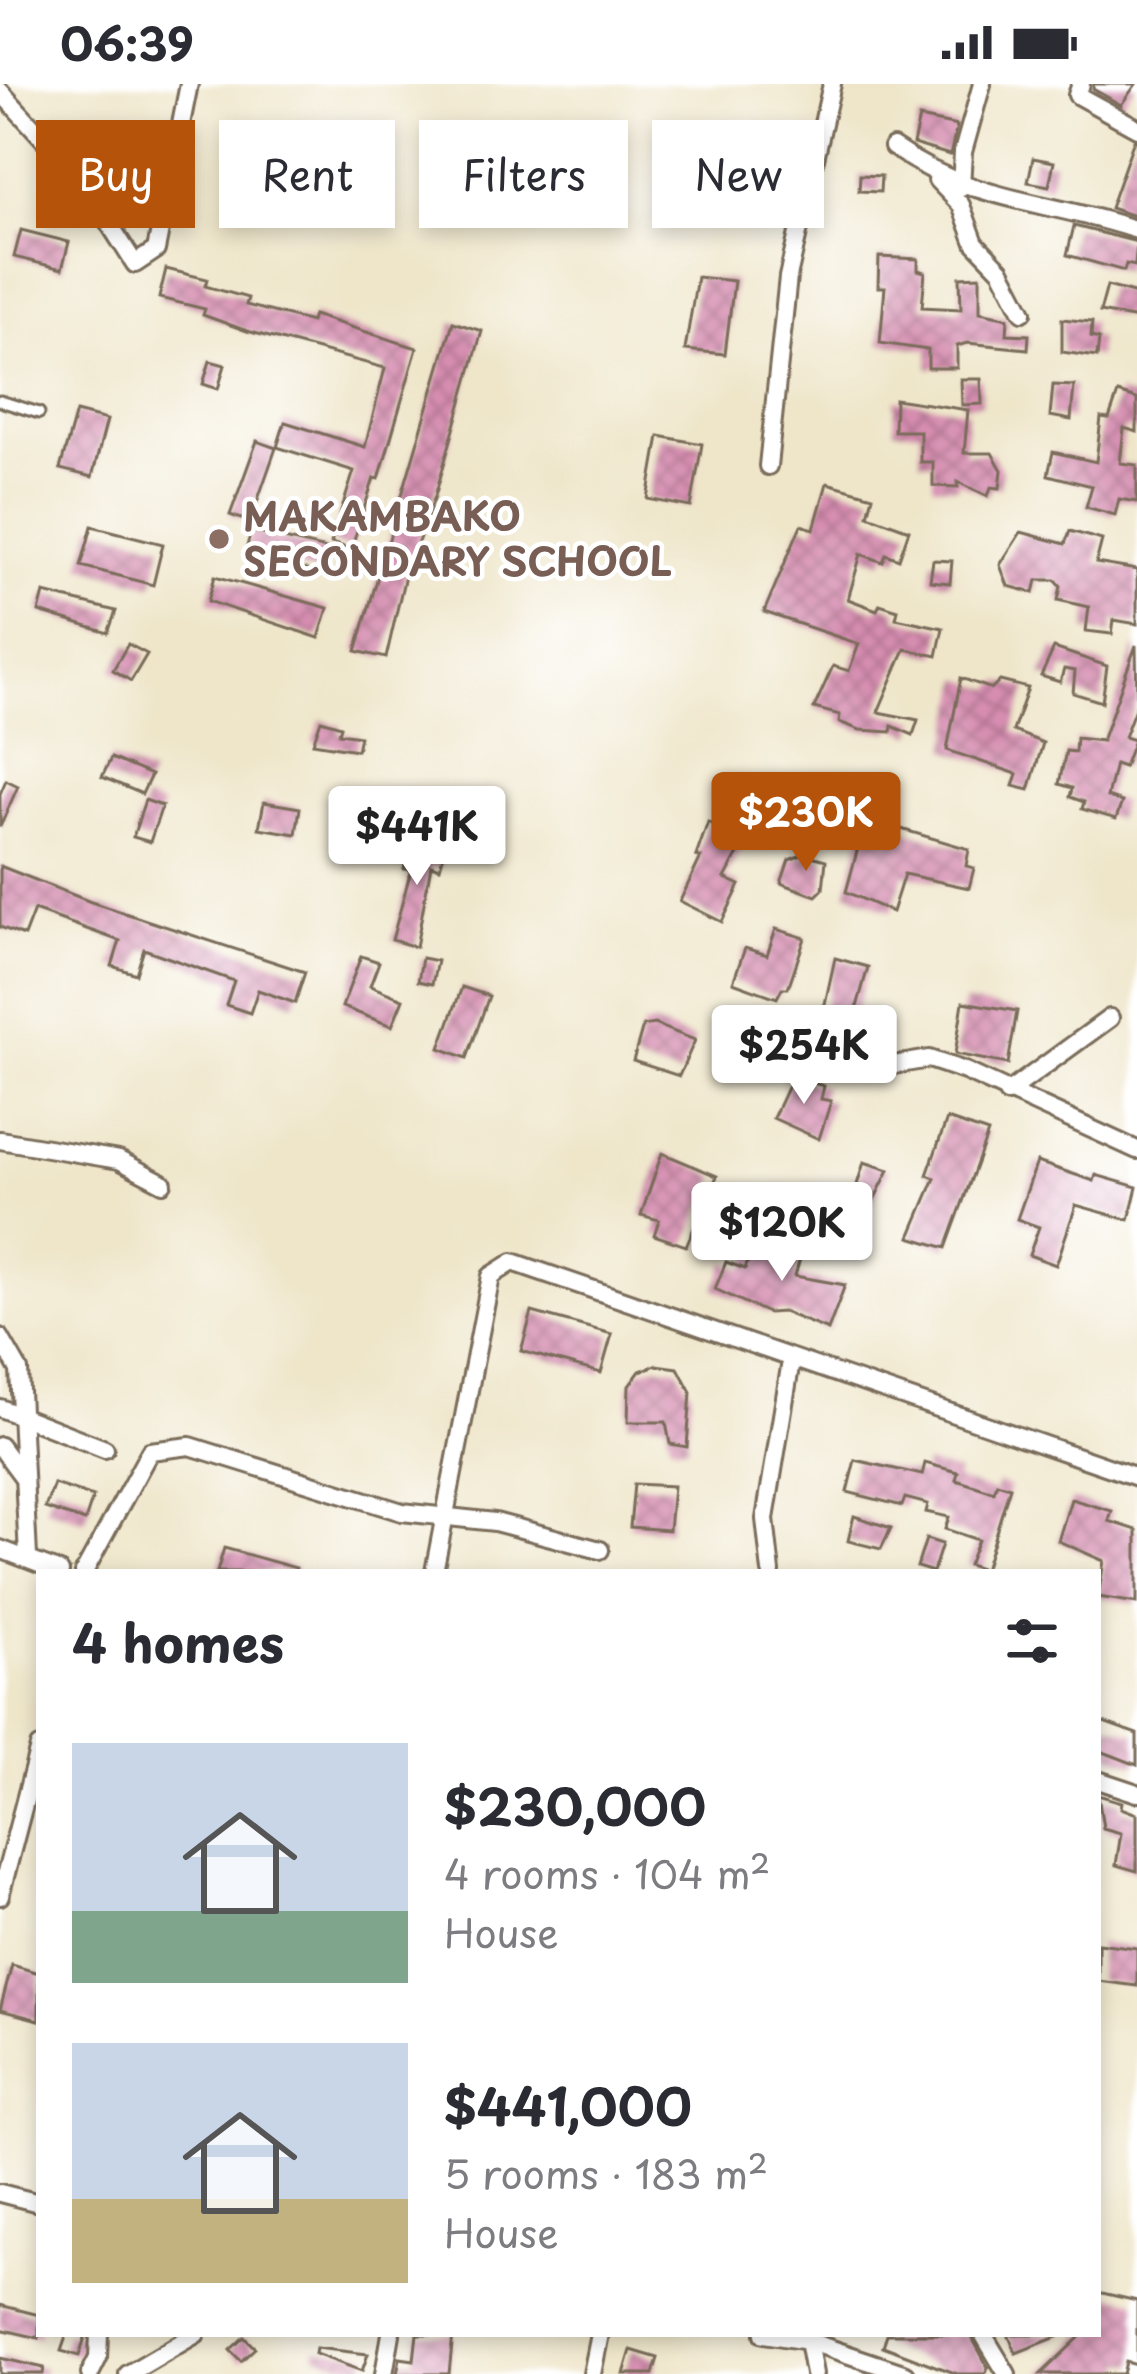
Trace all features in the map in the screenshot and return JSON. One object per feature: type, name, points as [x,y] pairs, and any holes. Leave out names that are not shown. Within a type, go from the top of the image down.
[{"type":"street","points":[[0,92],[82,181],[135,264],[156,250],[189,84]]},
{"type":"street","points":[[768,466],[788,277],[832,84]]},
{"type":"street","points":[[961,187],[963,152],[982,84]]},
{"type":"street","points":[[1081,84],[1077,95],[1093,108],[1137,128]]},
{"type":"street","points":[[893,147],[961,187],[1137,230]]},
{"type":"street","points":[[933,174],[961,205],[975,243],[1001,270],[1023,312]]},
{"type":"street","points":[[1007,1093],[1110,1018]]},
{"type":"street","points":[[894,1065],[929,1059],[1137,1150]]},
{"type":"street","points":[[0,1140],[119,1160],[163,1183]]},
{"type":"street","points":[[435,1569],[491,1276],[513,1262],[1137,1477]]},
{"type":"street","points":[[0,1336],[19,1370],[9,1412],[27,1445],[23,1477],[28,1557]]},
{"type":"street","points":[[771,1569],[765,1519],[791,1361]]},
{"type":"street","points":[[9,1412],[104,1450]]},
{"type":"street","points":[[0,1446],[23,1477]]},
{"type":"street","points":[[86,1569],[150,1450],[190,1446],[402,1512],[446,1514],[600,1550]]},
{"type":"street","points":[[0,1550],[54,1569]]},
{"type":"street","points":[[0,1896],[36,1761]]},
{"type":"street","points":[[1101,1781],[1137,1793]]},
{"type":"street","points":[[23,1821],[36,1832]]},
{"type":"street","points":[[0,2193],[36,2202]]},
{"type":"street","points":[[90,2374],[98,2357],[99,2337]]},
{"type":"street","points":[[128,2374],[191,2337]]},
{"type":"street","points":[[384,2374],[391,2337]]},
{"type":"street","points":[[592,2374],[599,2337]]},
{"type":"street","points":[[780,2337],[906,2374]]},
{"type":"street","points":[[985,2337],[1006,2374]]},
{"type":"street","points":[[808,2342],[814,2374]]},
{"type":"lane","points":[[0,401],[38,413]]},
{"type":"building","points":[[1094,84],[1136,84],[1121,105],[1093,89]]},
{"type":"building","points":[[919,118],[957,126],[950,155],[913,144]]},
{"type":"building","points":[[1137,141],[1137,217],[1110,208]]},
{"type":"building","points":[[1033,158],[1054,162],[1049,186],[1028,182]]},
{"type":"building","points":[[860,175],[881,176],[880,192],[859,191]]},
{"type":"building","points":[[1074,226],[1137,242],[1135,266],[1126,264],[1124,271],[1067,255]]},
{"type":"building","points":[[21,230],[69,242],[62,269],[14,257]]},
{"type":"building","points":[[879,257],[918,259],[918,270],[925,272],[922,307],[961,309],[960,277],[980,276],[980,312],[1008,318],[1007,334],[1029,335],[1028,349],[967,343],[957,346],[957,368],[928,368],[928,350],[880,343],[885,287],[878,287]]},
{"type":"building","points":[[166,269],[207,279],[205,286],[248,298],[246,305],[311,322],[313,315],[417,348],[379,479],[374,478],[351,549],[331,543],[354,471],[277,447],[285,422],[365,447],[385,368],[247,331],[203,315],[205,309],[159,298]]},
{"type":"building","points":[[697,277],[734,281],[725,354],[685,350]]},
{"type":"building","points":[[1107,286],[1137,294],[1137,319],[1100,312]]},
{"type":"building","points":[[1062,319],[1092,322],[1091,337],[1099,339],[1097,357],[1062,352]]},
{"type":"building","points":[[453,322],[482,331],[435,496],[404,580],[386,658],[356,651]]},
{"type":"building","points":[[210,361],[225,365],[218,389],[203,384]]},
{"type":"building","points":[[961,379],[981,379],[982,404],[962,405]]},
{"type":"building","points":[[1053,385],[1074,386],[1071,420],[1050,416]]},
{"type":"building","points":[[1118,393],[1137,399],[1137,432],[1124,428],[1120,463],[1137,465],[1137,502],[1119,499],[1115,515],[1086,507],[1092,486],[1048,475],[1053,452],[1096,462],[1101,418],[1109,419]]},
{"type":"building","points":[[895,399],[968,410],[964,453],[992,453],[1002,470],[1000,488],[991,487],[988,496],[958,482],[958,487],[933,486],[933,462],[920,462],[920,431],[894,431]]},
{"type":"building","points":[[76,412],[107,420],[92,477],[60,469]]},
{"type":"building","points":[[659,436],[702,444],[691,507],[648,499]]},
{"type":"building","points":[[257,441],[276,448],[250,522],[230,515]]},
{"type":"building","points":[[827,483],[873,496],[868,515],[909,530],[899,559],[886,554],[883,562],[861,554],[848,599],[877,610],[880,604],[898,610],[896,618],[943,628],[937,656],[905,649],[878,712],[918,720],[913,735],[892,726],[891,732],[860,730],[839,722],[840,715],[814,708],[833,666],[849,671],[859,644],[764,612],[801,525],[814,529]]},
{"type":"building","points":[[92,526],[163,544],[153,585],[81,566]]},
{"type":"building","points":[[251,531],[326,549],[321,574],[245,554]]},
{"type":"building","points":[[1070,531],[1102,540],[1096,563],[1137,570],[1137,624],[1114,620],[1112,634],[1086,631],[1089,607],[1058,600],[1061,586],[1056,580],[1037,580],[1034,593],[1008,586],[1000,565],[1021,532],[1065,544]]},
{"type":"building","points":[[933,560],[952,561],[950,583],[930,581]]},
{"type":"building","points":[[215,576],[328,608],[319,638],[208,601]]},
{"type":"building","points":[[44,593],[116,611],[108,633],[39,612]]},
{"type":"building","points":[[128,644],[147,654],[131,681],[113,670]]},
{"type":"building","points":[[1136,645],[1137,703],[1124,737],[1134,740],[1124,767],[1115,764],[1107,797],[1122,802],[1116,819],[1082,809],[1084,802],[1070,797],[1072,788],[1059,784],[1066,751],[1075,752],[1076,738],[1102,741]]},
{"type":"building","points":[[1054,648],[1107,666],[1102,702],[1073,693],[1075,671],[1064,669],[1060,682],[1041,676]]},
{"type":"building","points":[[961,678],[992,689],[1000,681],[1028,688],[1013,731],[1043,743],[1029,790],[1013,786],[1017,774],[947,750]]},
{"type":"building","points":[[321,720],[341,726],[339,733],[360,736],[357,750],[313,743]]},
{"type":"building","points":[[111,758],[151,775],[142,794],[102,777]]},
{"type":"building","points":[[6,780],[18,786],[0,827],[0,794]]},
{"type":"building","points":[[145,800],[162,806],[150,842],[133,837]]},
{"type":"building","points":[[264,802],[300,808],[296,834],[259,828]]},
{"type":"building","points":[[732,821],[750,831],[725,878],[740,885],[722,922],[680,901],[701,857],[696,856],[708,822],[726,831]]},
{"type":"building","points":[[874,821],[969,849],[966,866],[974,868],[969,888],[904,874],[892,912],[846,892],[862,833],[870,834]]},
{"type":"building","points":[[413,836],[446,845],[440,868],[431,865],[416,947],[392,940],[411,870],[404,869]]},
{"type":"building","points":[[804,854],[826,860],[823,889],[816,896],[781,883],[789,860]]},
{"type":"building","points":[[0,866],[91,902],[305,972],[295,1003],[258,990],[250,1013],[226,1005],[234,981],[144,949],[136,974],[112,966],[120,941],[34,910],[24,936],[0,927]]},
{"type":"building","points":[[776,929],[805,938],[788,988],[782,988],[777,998],[733,982],[745,948],[767,955]]},
{"type":"building","points":[[361,956],[379,962],[370,986],[403,999],[392,1026],[342,1007]]},
{"type":"building","points":[[422,958],[437,961],[432,984],[418,981]]},
{"type":"building","points":[[835,958],[868,967],[854,1018],[823,1013]]},
{"type":"building","points":[[462,987],[489,996],[467,1058],[440,1048]]},
{"type":"building","points":[[963,1002],[1017,1011],[1008,1064],[955,1054]]},
{"type":"building","points":[[654,1024],[695,1040],[679,1076],[633,1061],[643,1026]]},
{"type":"building","points":[[792,1077],[824,1086],[821,1099],[831,1101],[819,1139],[773,1118]]},
{"type":"building","points":[[947,1119],[988,1133],[946,1248],[910,1237],[935,1178],[927,1175]]},
{"type":"building","points":[[662,1153],[717,1176],[686,1246],[654,1235],[659,1220],[641,1215]]},
{"type":"building","points":[[864,1162],[889,1170],[872,1204],[853,1198]]},
{"type":"building","points":[[1037,1162],[1094,1181],[1096,1175],[1137,1187],[1129,1220],[1076,1205],[1056,1265],[1029,1255],[1039,1227],[1017,1219]]},
{"type":"building","points":[[784,1228],[807,1234],[795,1276],[845,1285],[828,1330],[783,1312],[768,1313],[715,1289],[726,1262],[745,1269],[752,1250],[774,1258]]},
{"type":"building","points":[[532,1312],[612,1334],[601,1373],[521,1351]]},
{"type":"building","points":[[656,1365],[678,1368],[691,1392],[687,1447],[670,1444],[666,1422],[628,1422],[629,1386],[640,1371]]},
{"type":"building","points":[[855,1460],[922,1475],[925,1463],[958,1472],[956,1480],[994,1492],[997,1483],[1010,1487],[984,1569],[968,1565],[978,1540],[945,1529],[949,1517],[926,1512],[928,1504],[905,1498],[902,1506],[847,1492]]},
{"type":"building","points":[[54,1484],[93,1497],[85,1521],[45,1508]]},
{"type":"building","points":[[634,1484],[673,1486],[669,1530],[630,1527]]},
{"type":"building","points":[[1071,1499],[1112,1511],[1109,1521],[1137,1530],[1137,1603],[1101,1597],[1104,1561],[1058,1541]]},
{"type":"building","points":[[854,1516],[891,1528],[881,1549],[848,1541]]},
{"type":"building","points":[[926,1539],[942,1544],[934,1569],[917,1567]]},
{"type":"building","points":[[224,1548],[296,1568],[296,1569],[218,1569]]},
{"type":"building","points":[[1101,1721],[1137,1734],[1137,1765],[1101,1751]]},
{"type":"building","points":[[1101,1796],[1122,1802],[1121,1808],[1137,1814],[1137,1871],[1116,1865],[1121,1833],[1103,1828]]},
{"type":"building","points":[[1101,1943],[1137,1948],[1137,1986],[1101,1981]]},
{"type":"building","points":[[12,1965],[36,1972],[36,2019],[0,2010]]},
{"type":"building","points":[[1101,2293],[1137,2301],[1137,2365],[1126,2362],[1123,2374],[1041,2374],[1080,2337],[1101,2337]]},
{"type":"building","points":[[0,2305],[36,2314],[39,2338],[0,2329]]},
{"type":"building","points":[[66,2337],[85,2337],[79,2356],[61,2351]]},
{"type":"building","points":[[244,2337],[255,2348],[241,2361],[230,2350]]},
{"type":"building","points":[[417,2337],[453,2337],[449,2374],[397,2374],[400,2358],[414,2360]]},
{"type":"building","points":[[886,2337],[972,2337],[988,2367],[985,2374],[956,2374],[883,2346]]},
{"type":"building","points":[[1009,2337],[1057,2337],[1016,2353]]},
{"type":"building","points":[[316,2348],[368,2354],[362,2371],[315,2354]]},
{"type":"building","points":[[631,2350],[658,2358],[653,2374],[624,2374]]},
{"type":"building","points":[[0,2358],[44,2368],[43,2374],[0,2374]]},
{"type":"place","name":"MAKAMBAKO SECONDARY SCHOOL","points":[[219,539]]}]
